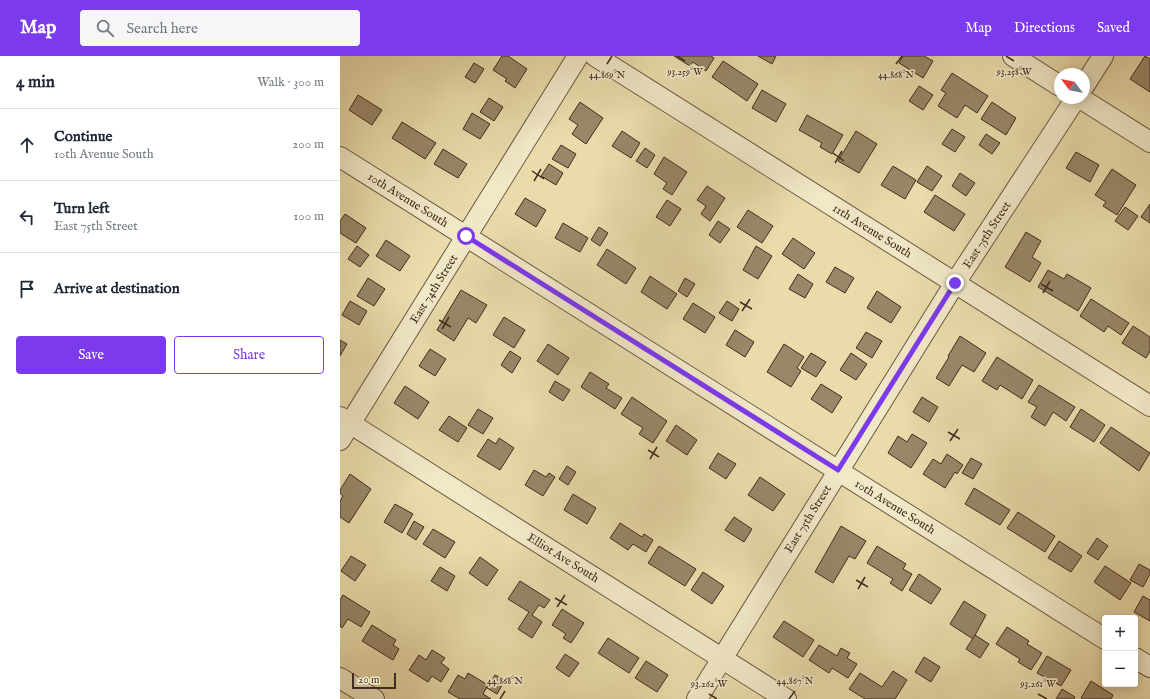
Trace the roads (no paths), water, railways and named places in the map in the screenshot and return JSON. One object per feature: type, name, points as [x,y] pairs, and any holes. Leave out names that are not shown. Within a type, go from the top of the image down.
[{"type":"street","name":"East 74th Street","points":[[343,427],[466,236],[578,56]]},
{"type":"street","name":"11th Avenue South","points":[[595,56],[1150,406]]},
{"type":"street","points":[[1013,56],[1054,82]]},
{"type":"street","points":[[1090,76],[1102,56]]},
{"type":"street","name":"East 75th Street","points":[[697,699],[955,283],[1072,104]]},
{"type":"street","points":[[1090,104],[1150,142]]},
{"type":"street","name":"10th Avenue South","points":[[340,157],[1102,637]]},
{"type":"street","name":"Elliot Ave South","points":[[343,427],[786,699]]},
{"type":"street","points":[[1138,660],[1150,667]]},
{"type":"street","points":[[340,678],[374,699]]}]
